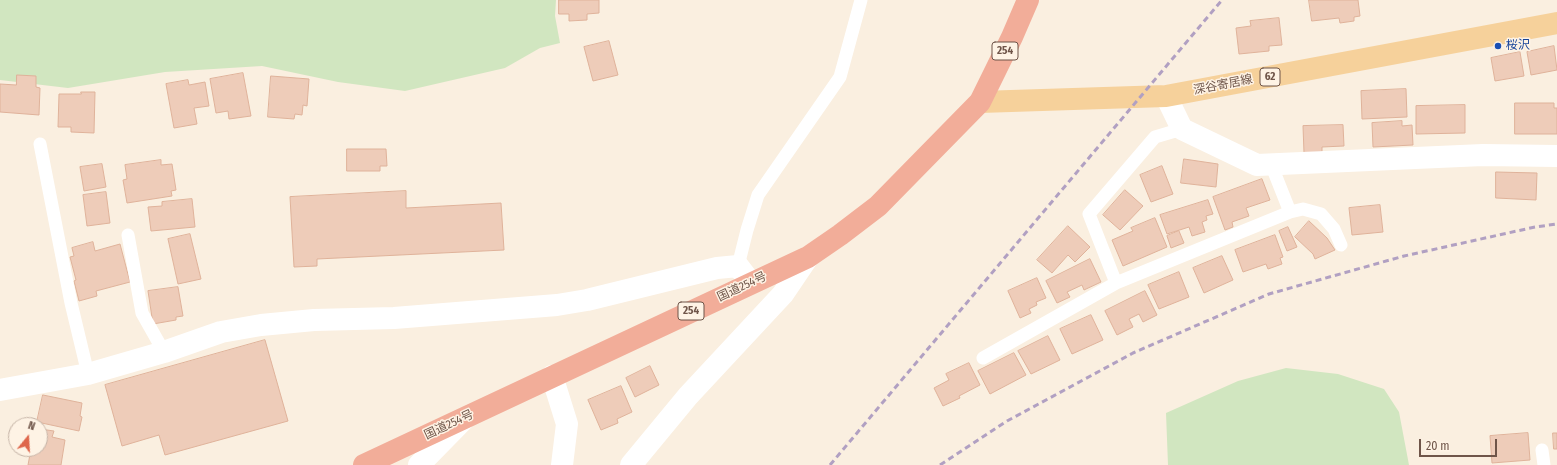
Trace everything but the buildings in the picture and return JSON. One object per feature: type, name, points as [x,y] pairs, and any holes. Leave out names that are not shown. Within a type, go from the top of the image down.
[{"type":"highway","name":"国道254号","points":[[364,465],[808,257],[840,235],[878,206],[980,102],[1012,37],[1028,0]]},
{"type":"main road","name":"深谷寄居線","points":[[980,102],[1166,96],[1557,23]]},
{"type":"street","points":[[1166,96],[1182,129],[1257,164],[1483,155],[1557,156]]},
{"type":"street","points":[[631,465],[688,396],[783,294],[808,257]]},
{"type":"street","points":[[0,390],[88,374],[164,352],[221,332],[261,325],[314,320],[394,318],[556,304],[587,300],[718,268],[738,266],[751,283]]},
{"type":"street","points":[[552,376],[568,424],[562,465]]},
{"type":"street","points":[[419,465],[466,417]]},
{"type":"lane","points":[[738,266],[758,195],[840,77],[861,0]]},
{"type":"lane","points":[[1116,283],[1089,214],[1155,137],[1182,129]]},
{"type":"lane","points":[[40,144],[88,374]]},
{"type":"lane","points":[[1271,164],[1290,212]]},
{"type":"lane","points":[[983,358],[1116,283],[1290,212],[1303,209],[1321,214],[1334,229],[1340,245]]},
{"type":"lane","points":[[128,235],[142,313],[164,352]]},
{"type":"lane","points":[[1542,450],[1544,465]]},
{"type":"green space","points":[[0,0],[556,0],[555,16],[560,43],[540,48],[505,68],[405,91],[338,82],[262,66],[165,72],[68,88],[0,80]]},
{"type":"green space","points":[[1286,368],[1338,374],[1384,389],[1399,412],[1409,465],[1168,465],[1166,413],[1238,381]]},
{"type":"railway","points":[[830,465],[1222,0]]},
{"type":"railway","points":[[940,465],[1007,421],[1133,353],[1269,294],[1404,256],[1535,227],[1557,224]]},
{"type":"place","name":"桜沢","points":[[1498,46]]}]
